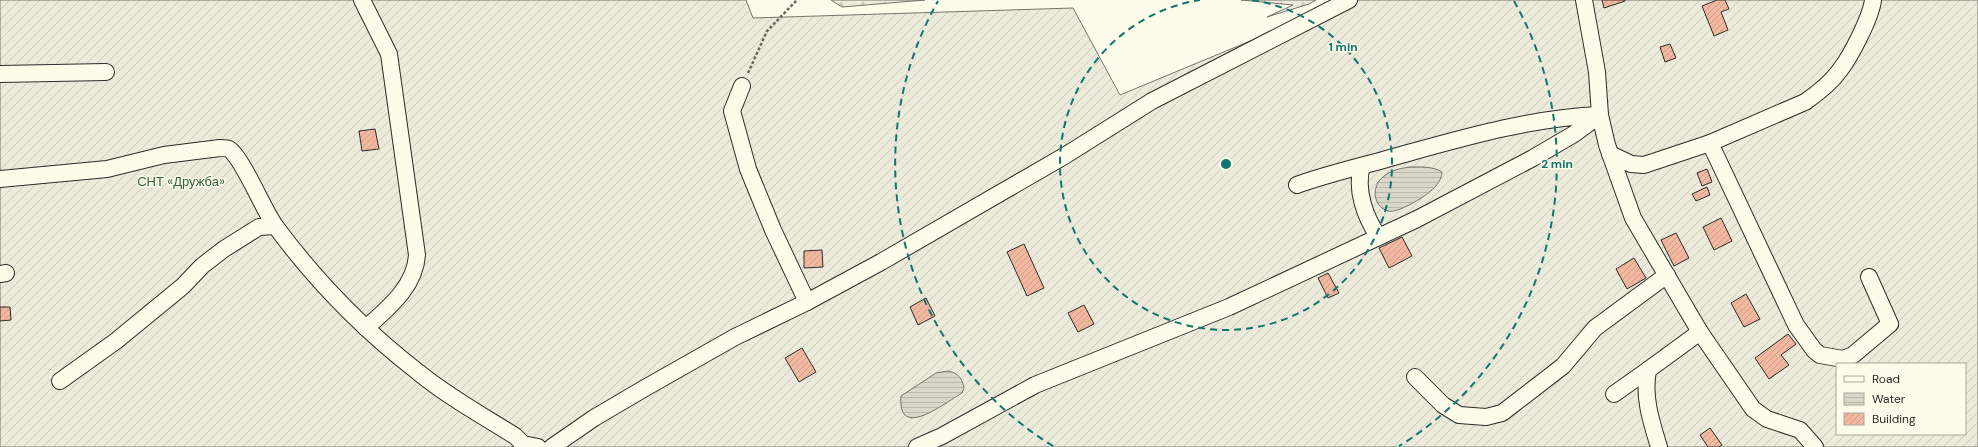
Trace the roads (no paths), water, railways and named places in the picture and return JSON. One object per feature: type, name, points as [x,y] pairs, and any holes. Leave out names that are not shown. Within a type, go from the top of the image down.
[{"type":"street","points":[[362,0],[389,54],[417,255],[417,266],[408,285],[388,308],[366,328]]},
{"type":"street","points":[[552,447],[594,418],[735,336],[807,302],[1059,159],[1152,101],[1349,0]]},
{"type":"street","points":[[1584,0],[1597,72],[1600,114],[1610,154],[1633,218],[1700,332],[1753,408],[1767,419],[1800,430],[1815,447]]},
{"type":"street","points":[[1622,188],[1632,175],[1644,165],[1710,143],[1805,102],[1819,92],[1840,70],[1874,3]]},
{"type":"street","points":[[0,74],[106,72]]},
{"type":"street","points":[[742,86],[732,111],[748,169],[773,230],[807,302]]},
{"type":"street","points":[[1297,185],[1330,173],[1534,121],[1567,116],[1600,114]]},
{"type":"street","points":[[918,447],[942,436],[1034,385],[1230,307],[1378,236],[1417,219],[1533,158],[1574,134],[1600,114]]},
{"type":"street","points":[[1710,143],[1796,325],[1820,356],[1843,358],[1853,355],[1890,324],[1869,277]]},
{"type":"street","points":[[0,179],[107,170],[164,155],[220,148],[228,149],[234,155],[247,175],[275,226],[312,272],[366,328],[419,373],[515,436],[527,446]]},
{"type":"street","points":[[1610,154],[1630,164],[1644,165]]},
{"type":"street","points":[[1362,166],[1359,176],[1362,198],[1369,223],[1378,236]]},
{"type":"street","points":[[60,381],[116,341],[183,286],[202,266],[224,249],[259,227],[275,226]]},
{"type":"street","points":[[1415,377],[1443,405],[1459,415],[1486,417],[1502,413],[1563,366],[1595,328],[1667,275]]},
{"type":"street","points":[[1614,394],[1700,332]]},
{"type":"street","points":[[1648,370],[1645,388],[1650,419],[1659,447]]},
{"type":"water","points":[[1409,167],[1426,167],[1442,172],[1436,186],[1414,203],[1393,211],[1383,209],[1379,205],[1375,196],[1375,191],[1379,181],[1392,171]]},
{"type":"water","points":[[948,371],[954,373],[961,379],[964,388],[962,393],[924,415],[914,418],[907,416],[902,409],[901,396],[936,373]]},
{"type":"park label","name":"СНТ «Дружба»","points":[[181,181]]}]
